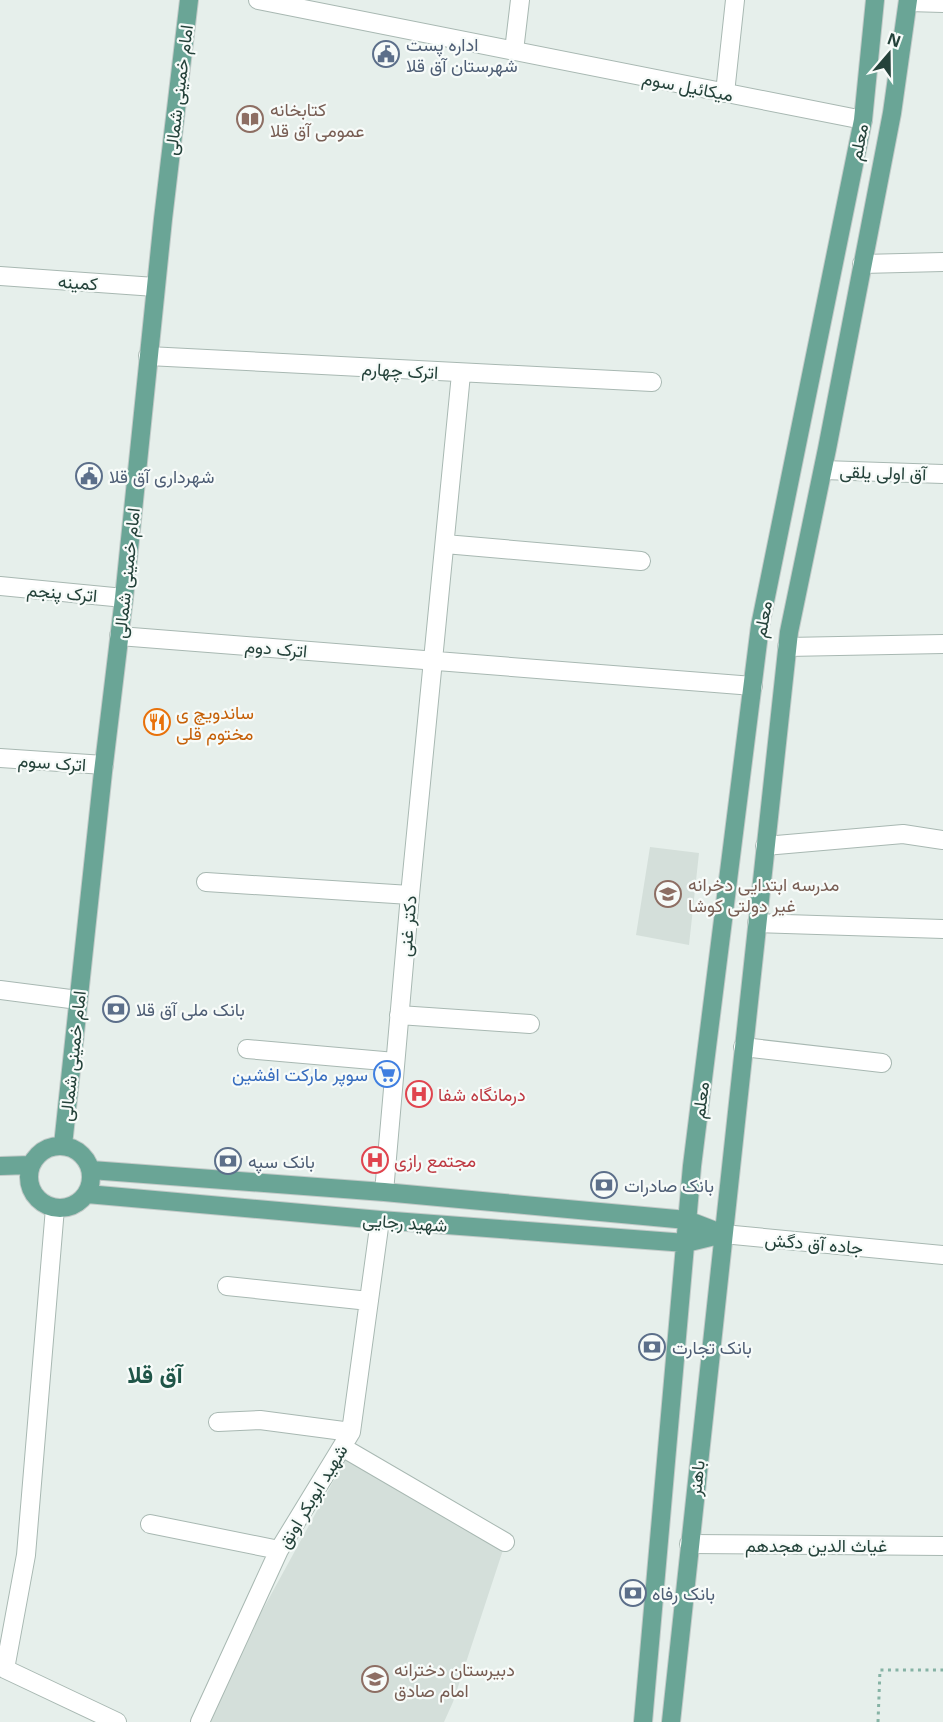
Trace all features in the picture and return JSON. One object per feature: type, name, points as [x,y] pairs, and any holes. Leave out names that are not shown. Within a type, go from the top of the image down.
[{"type":"main road","name":"امام خمینی شمالی","points":[[63,1145],[124,598],[155,287],[189,0]]},
{"type":"main road","name":"معلم","points":[[686,1243],[692,1166],[760,626],[863,120],[874,0]]},
{"type":"main road","name":"معلم","points":[[723,1234],[788,640],[892,113],[908,1]]},
{"type":"main road","points":[[760,626],[778,616],[788,640]]},
{"type":"main road","points":[[63,1145],[76,1149],[86,1158],[91,1170],[91,1183],[87,1194],[78,1203],[68,1208],[55,1208],[36,1197],[30,1188],[29,1177],[36,1157],[44,1150],[63,1145]]},
{"type":"main road","points":[[0,1166],[31,1166]]},
{"type":"main road","name":"شهید رجایی","points":[[91,1170],[384,1192],[687,1220]]},
{"type":"main road","name":"شهید رجایی","points":[[87,1194],[380,1220],[686,1243],[723,1234]]},
{"type":"main road","name":"جاده آق دگش","points":[[687,1220],[723,1234]]},
{"type":"main road","name":"باهنر","points":[[671,1722],[723,1234]]},
{"type":"main road","name":"باهنر","points":[[644,1722],[686,1243]]},
{"type":"street","name":"میکائیل سوم","points":[[258,0],[863,120]]},
{"type":"street","points":[[514,51],[520,0]]},
{"type":"street","points":[[725,93],[735,0]]},
{"type":"street","points":[[908,1],[943,3]]},
{"type":"street","points":[[862,264],[943,262]]},
{"type":"street","name":"کمینه","points":[[0,276],[155,287]]},
{"type":"street","name":"اترک چهارم","points":[[148,356],[461,374],[652,382]]},
{"type":"street","name":"دکتر غنی","points":[[384,1192],[410,895],[461,374]]},
{"type":"street","name":"آق اولی یلقی","points":[[823,470],[943,474]]},
{"type":"street","points":[[445,544],[641,561]]},
{"type":"street","name":"اترک پنجم","points":[[0,586],[124,598]]},
{"type":"street","name":"اترک دوم","points":[[119,636],[753,686]]},
{"type":"street","points":[[788,640],[943,644]]},
{"type":"street","name":"اترک سوم","points":[[0,758],[104,765]]},
{"type":"street","points":[[765,846],[903,834],[943,840]]},
{"type":"street","points":[[206,882],[410,895]]},
{"type":"street","points":[[757,923],[943,930]]},
{"type":"street","points":[[0,990],[78,1000]]},
{"type":"street","points":[[399,1015],[530,1024]]},
{"type":"street","points":[[743,1047],[882,1063]]},
{"type":"street","points":[[247,1050],[395,1062]]},
{"type":"street","points":[[55,1208],[26,1555],[5,1642],[5,1669],[117,1722]]},
{"type":"street","name":"شهید ابوبکر اونق","points":[[200,1722],[279,1550],[346,1440],[380,1220]]},
{"type":"street","name":"جاده آق دگش","points":[[723,1234],[943,1255]]},
{"type":"street","points":[[227,1286],[369,1301]]},
{"type":"street","points":[[218,1422],[260,1420],[346,1440],[505,1542]]},
{"type":"street","points":[[150,1524],[279,1550]]},
{"type":"street","name":"غیاث الدین هجدهم","points":[[689,1544],[943,1546]]},
{"type":"path","points":[[878,1722],[880,1670],[943,1670]]},
{"type":"shaded area","name":"مدرسه ابتدایی دخرانه غیر دولتی کوشا","points":[[650,847],[699,853],[689,945],[636,935]]},
{"type":"shaded area","points":[[346,1458],[503,1550],[453,1702],[444,1722],[209,1722],[262,1611]]},
{"type":"place","name":"اداره پست شهرستان آق قلا","points":[[386,54]]},
{"type":"place","name":"کتابخانه عمومی آق قلا","points":[[250,119]]},
{"type":"place","name":"شهرداری آق قلا","points":[[89,476]]},
{"type":"place","name":"ساندویچ ی مختوم قلی","points":[[157,722]]},
{"type":"place","name":"مدرسه ابتدایی دخرانه غیر دولتی کوشا","points":[[668,894]]},
{"type":"place","name":"بانک ملی آق قلا","points":[[116,1009]]},
{"type":"place","name":"سوپر مارکت افشین","points":[[387,1074]]},
{"type":"place","name":"درمانگاه شفا","points":[[419,1094]]},
{"type":"place","name":"مجتمع رازی","points":[[375,1160]]},
{"type":"place","name":"بانک سپه","points":[[228,1161]]},
{"type":"place","name":"بانک صادرات","points":[[604,1185]]},
{"type":"place","name":"بانک تجارت","points":[[652,1347]]},
{"type":"place","name":"بانک رفاه","points":[[633,1593]]},
{"type":"place","name":"دبیرستان دخترانه امام صادق","points":[[375,1679]]},
{"type":"district","name":"آق قلا","points":[[155,1373]]}]
